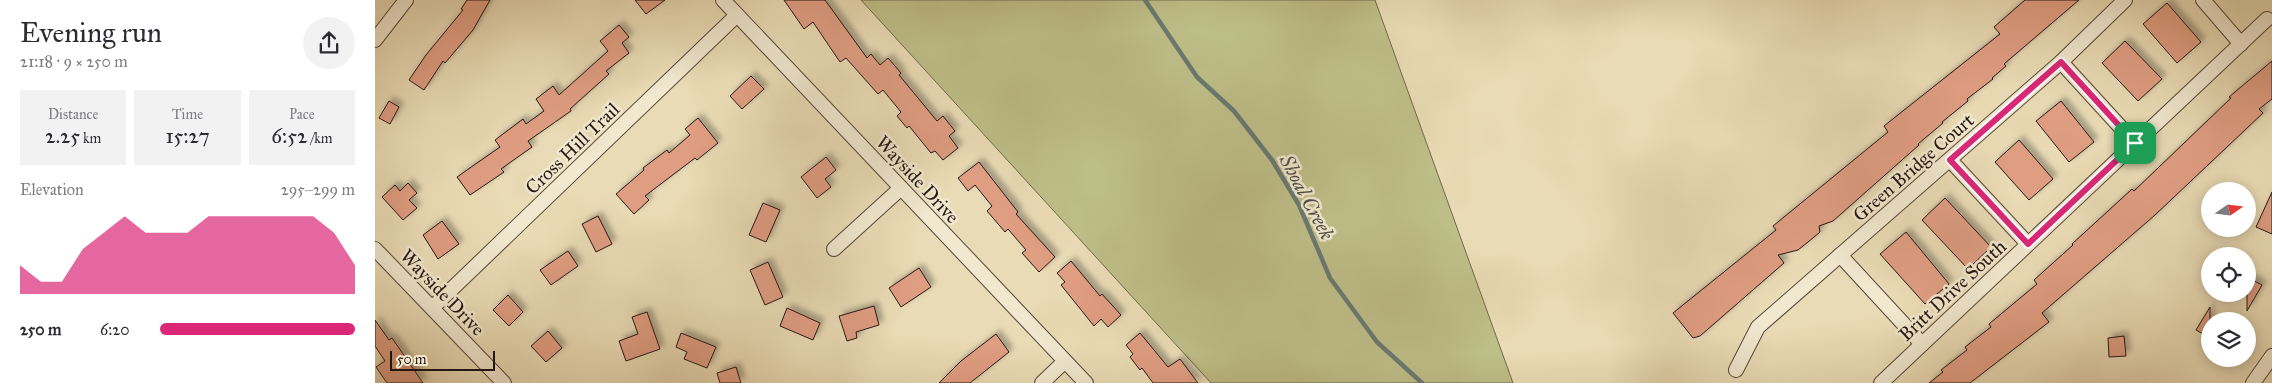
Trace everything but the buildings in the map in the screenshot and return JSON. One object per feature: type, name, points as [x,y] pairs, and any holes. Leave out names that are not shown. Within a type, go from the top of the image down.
[{"type":"street","points":[[375,40],[406,0]]},
{"type":"street","name":"Wayside Drive","points":[[723,0],[1086,383]]},
{"type":"street","name":"Green Bridge Court","points":[[1736,370],[1758,327],[2061,62],[2125,0]]},
{"type":"street","points":[[2203,0],[2241,44]]},
{"type":"street","name":"Cross Hill Trail","points":[[432,308],[737,15]]},
{"type":"street","name":"Britt Drive South","points":[[1881,383],[2267,19]]},
{"type":"street","points":[[2061,62],[2135,143]]},
{"type":"street","points":[[1950,160],[2028,244]]},
{"type":"street","points":[[834,249],[901,188]]},
{"type":"street","name":"Wayside Drive","points":[[375,249],[504,383]]},
{"type":"street","points":[[1840,256],[1922,344]]},
{"type":"street","points":[[2253,383],[2272,356]]},
{"type":"street","points":[[1042,383],[1065,361]]},
{"type":"green space","points":[[861,0],[1375,0],[1513,383],[1211,383]]},
{"type":"waterway","name":"Shoal Creek","points":[[1145,0],[1197,77],[1234,111],[1272,160],[1299,205],[1330,278],[1377,342],[1422,383]]},
{"type":"route","points":[[2061,62],[2135,143],[2028,244],[1950,160],[2061,62]]}]
